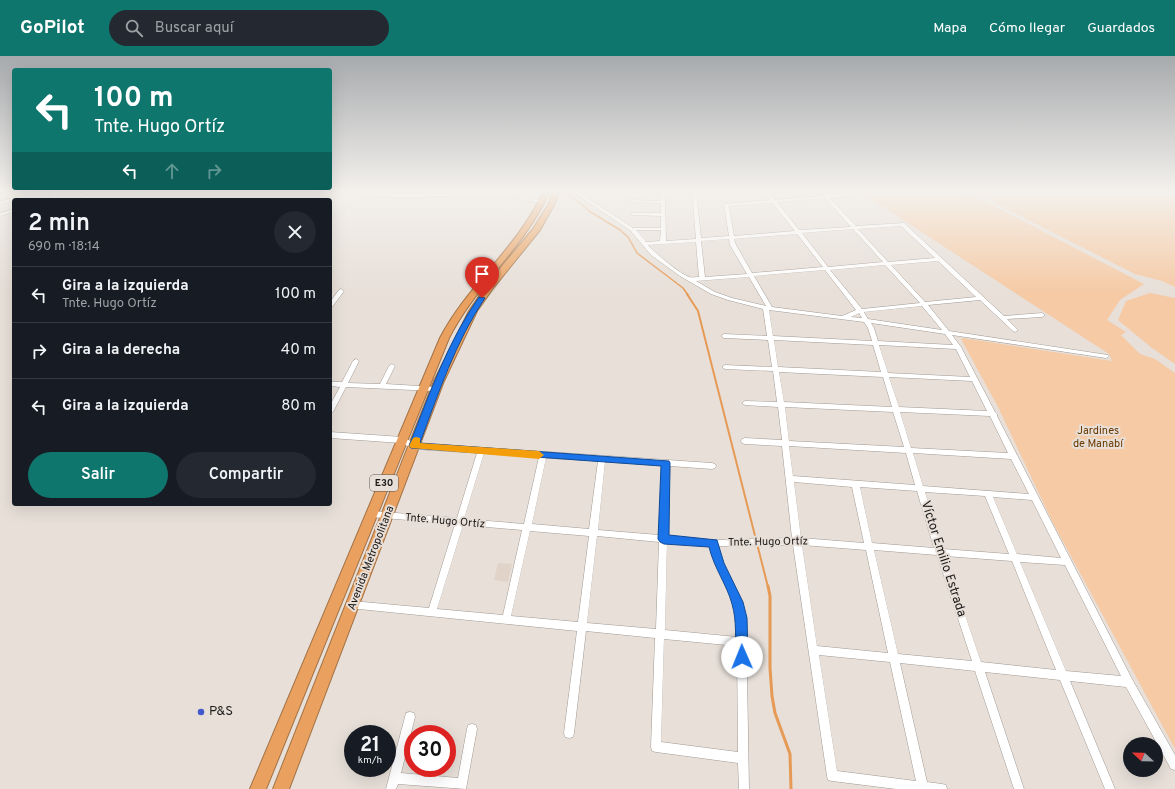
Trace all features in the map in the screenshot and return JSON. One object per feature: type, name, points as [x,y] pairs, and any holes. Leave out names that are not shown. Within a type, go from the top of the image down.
[{"type":"highway","name":"Avenida Metropolitana","points":[[281,789],[435,390],[473,311],[495,274],[536,230],[539,224]]},
{"type":"highway","name":"E30","points":[[258,789],[422,389],[448,332],[460,310],[495,274]]},
{"type":"street","points":[[625,224],[632,229],[661,260],[687,279],[722,297],[768,308],[844,317],[868,323],[948,332],[1106,356]]},
{"type":"street","points":[[663,224],[663,243]]},
{"type":"street","points":[[697,224],[702,279]]},
{"type":"street","points":[[729,224],[731,238],[768,308],[790,479],[794,541],[813,650],[832,776],[879,785],[942,789]]},
{"type":"street","points":[[788,224],[868,323]]},
{"type":"street","points":[[851,224],[924,304],[948,332],[958,347],[994,414],[1034,497],[1129,682],[1175,765]]},
{"type":"street","points":[[645,244],[900,224]]},
{"type":"street","points":[[902,224],[1015,330]]},
{"type":"street","points":[[632,229],[663,229]]},
{"type":"street","points":[[687,279],[824,269],[939,258]]},
{"type":"street","points":[[332,303],[341,291]]},
{"type":"street","points":[[844,317],[858,311],[981,298]]},
{"type":"street","points":[[1002,318],[1042,315]]},
{"type":"street","name":"Víctor Emilio Estrada","points":[[868,323],[886,374],[940,552],[1019,789]]},
{"type":"street","points":[[724,336],[958,347]]},
{"type":"street","points":[[332,408],[356,360]]},
{"type":"street","points":[[382,387],[392,366]]},
{"type":"street","points":[[725,367],[975,379]]},
{"type":"street","points":[[332,384],[435,390]]},
{"type":"street","points":[[745,403],[994,414]]},
{"type":"street","points":[[332,435],[402,440],[414,446],[712,466]]},
{"type":"street","points":[[745,441],[1014,456]]},
{"type":"street","points":[[432,612],[481,451]]},
{"type":"street","points":[[506,620],[543,455]]},
{"type":"street","points":[[569,733],[595,533],[602,459]]},
{"type":"street","points":[[666,463],[656,747],[744,758]]},
{"type":"street","points":[[790,479],[1034,497]]},
{"type":"street","points":[[855,484],[893,659],[923,787]]},
{"type":"street","points":[[988,494],[1110,789]]},
{"type":"street","name":"Tnte. Hugo Ortíz","points":[[372,514],[713,543],[794,541],[1068,562]]},
{"type":"street","points":[[713,543],[719,564],[738,602],[741,618],[744,789]]},
{"type":"street","points":[[352,605],[742,642]]},
{"type":"street","points":[[813,650],[978,668],[1129,682]]},
{"type":"street","points":[[391,789],[410,717]]},
{"type":"street","points":[[394,778],[461,787],[472,729]]},
{"type":"shaded area","points":[[498,563],[512,564],[508,582],[494,580]]},
{"type":"green space","name":"Jardines de Manabí","points":[[910,224],[1029,224],[1144,284],[1120,300],[1107,320],[1126,332],[1121,335],[1140,354],[1155,359],[1175,373],[1175,749],[1053,523],[998,407],[961,339],[963,338],[1112,361],[1109,354]]},
{"type":"green space","points":[[1036,224],[1175,224],[1175,287],[1162,281],[1135,274]]},
{"type":"green space","points":[[1150,293],[1175,298],[1175,364],[1152,348],[1118,320],[1126,301]]},
{"type":"waterway","points":[[611,224],[628,237],[637,253],[683,288],[688,295]]},
{"type":"waterway","points":[[687,294],[698,311],[768,587]]},
{"type":"waterway","points":[[768,586],[770,596],[770,668],[772,696],[775,713],[790,754],[791,789]]},
{"type":"slow traffic","points":[[416,440],[414,446],[539,455]]},
{"type":"place","name":"P&S","points":[[201,712]]},
{"type":"route","points":[[482,298],[462,332],[439,381],[414,446],[666,463],[664,539],[713,543],[719,564],[738,602],[741,618],[742,657]]}]
